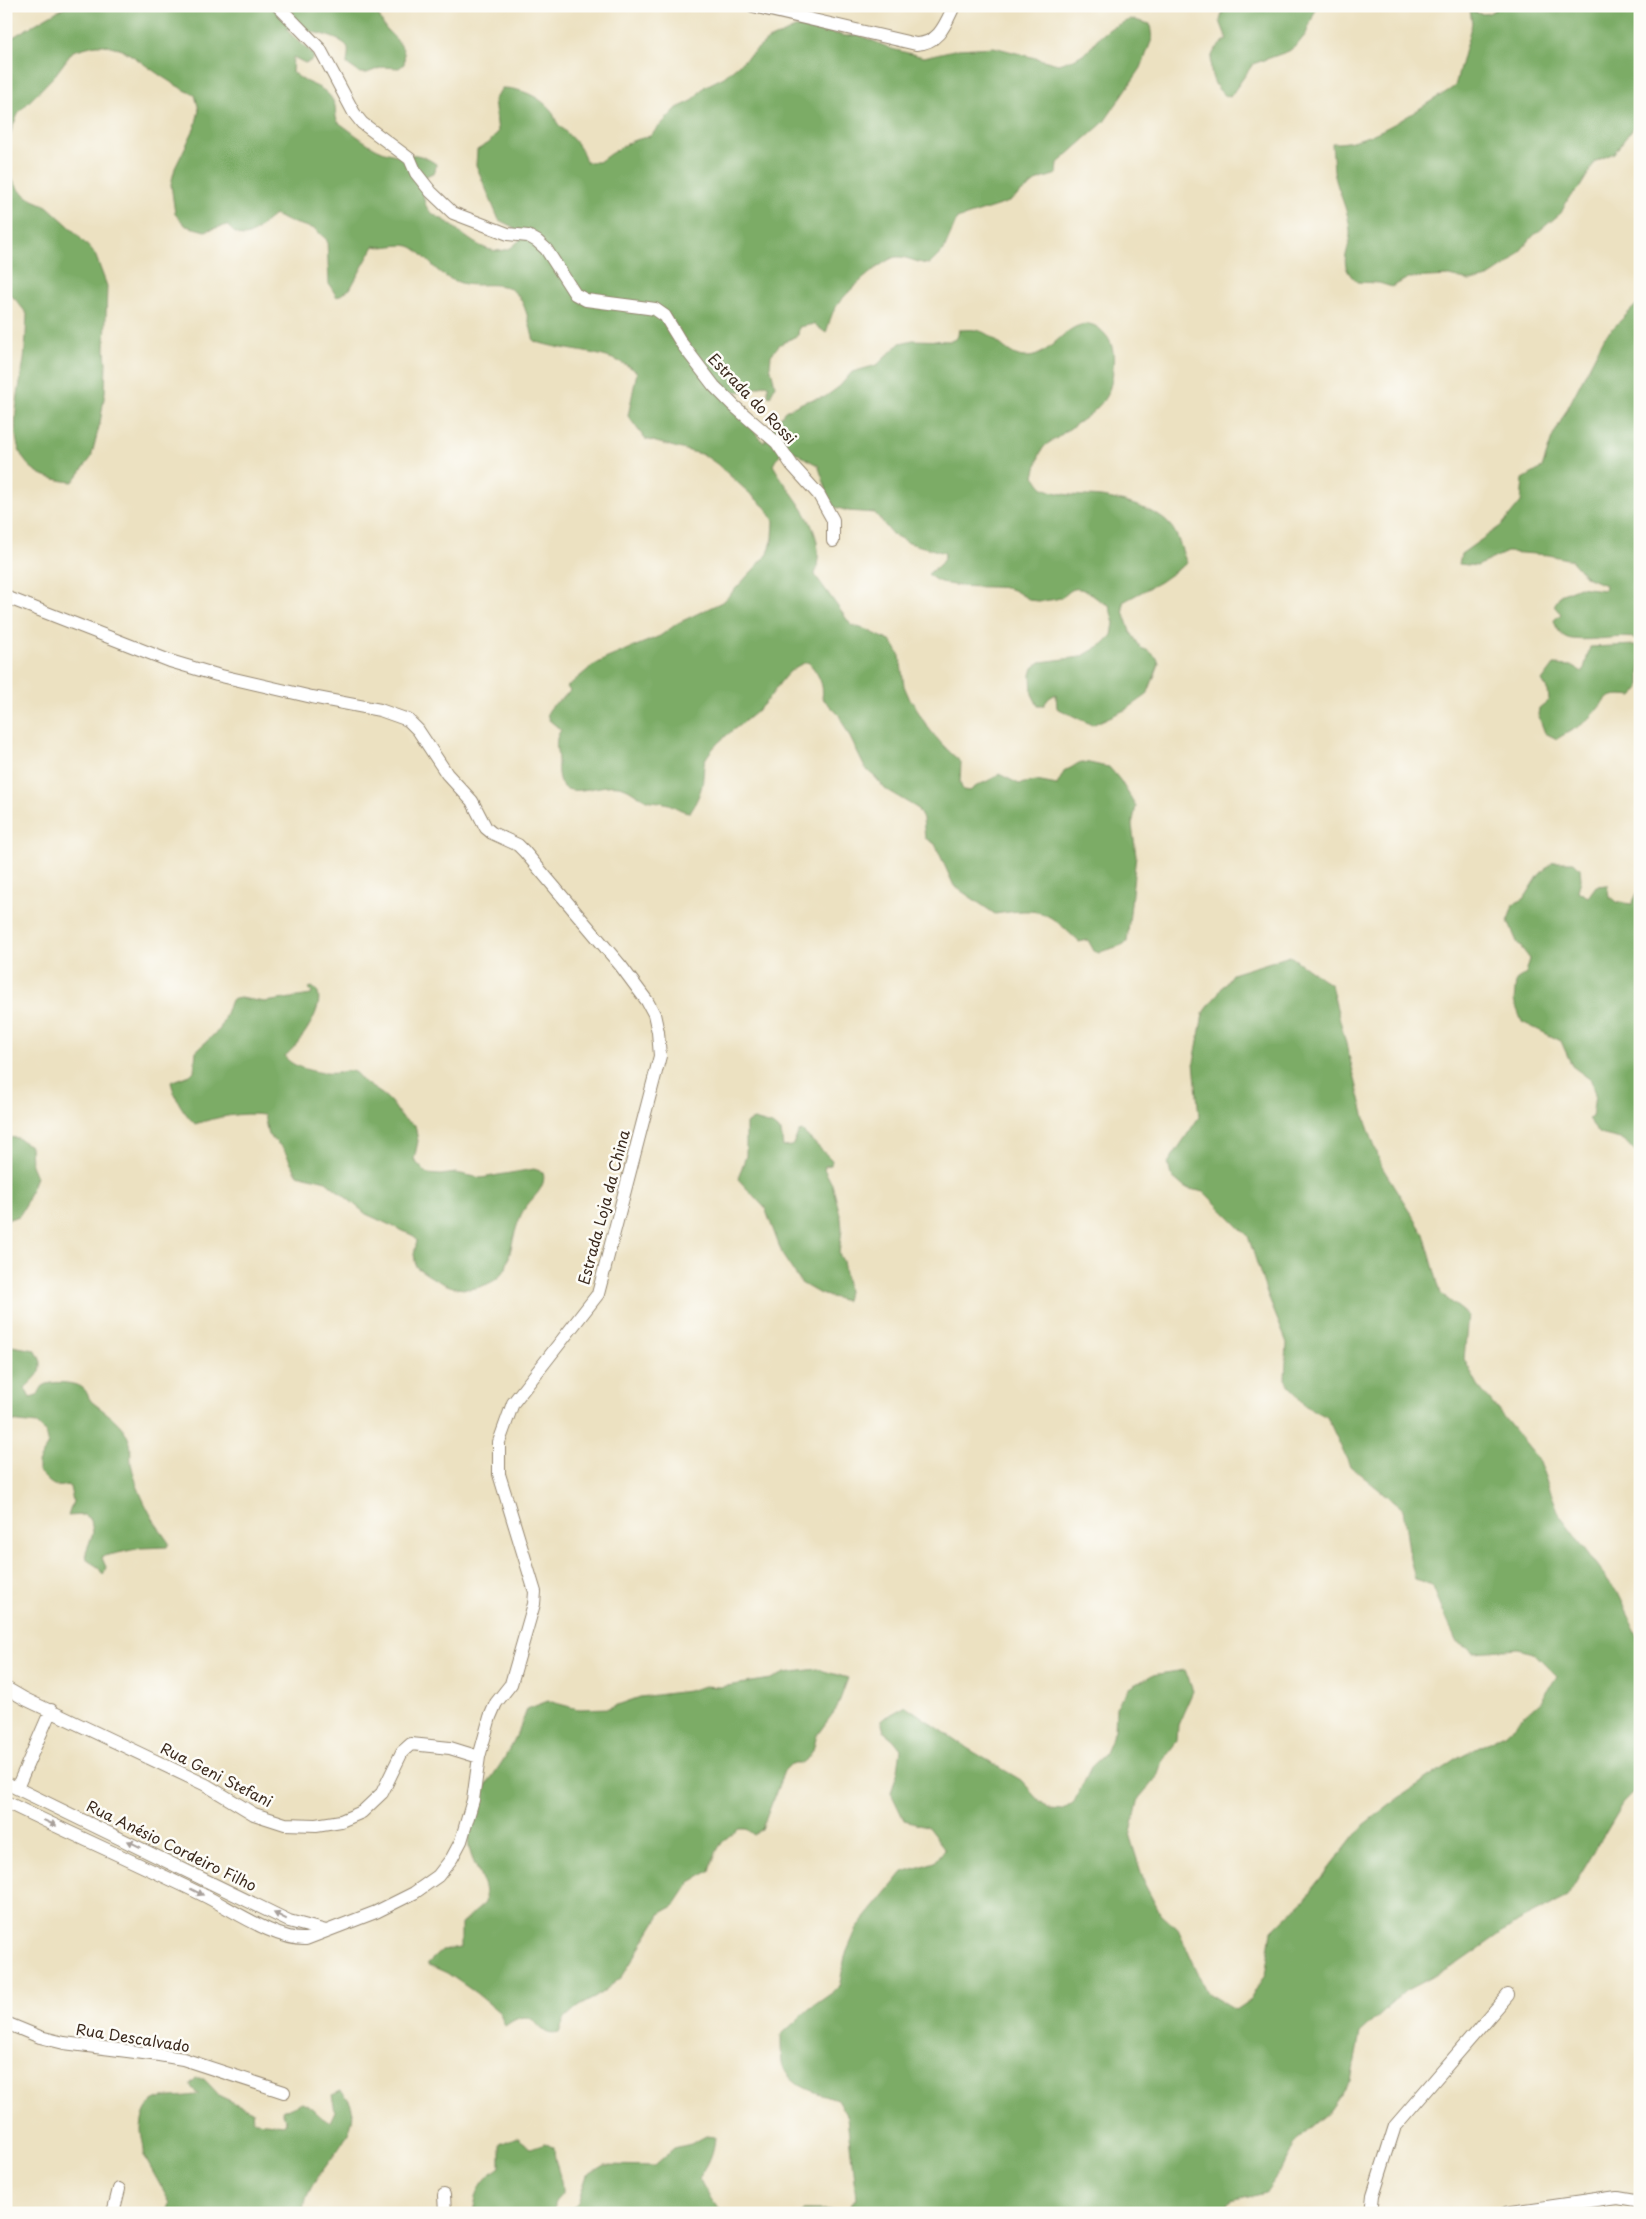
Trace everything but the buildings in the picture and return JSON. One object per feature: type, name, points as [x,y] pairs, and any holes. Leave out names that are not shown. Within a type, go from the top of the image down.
[{"type":"street","name":"Estrada do Rossi","points":[[278,6],[320,49],[354,113],[362,123],[410,159],[416,173],[431,192],[453,213],[508,234],[528,236],[537,241],[546,249],[575,294],[586,300],[655,309],[665,316],[682,344],[714,386],[777,443],[792,465],[819,495],[833,520],[834,541]]},
{"type":"street","points":[[753,6],[916,44],[933,40],[940,34],[954,6]]},
{"type":"street","name":"Estrada Loja da China","points":[[6,597],[170,661],[217,676],[380,710],[408,720],[418,730],[447,774],[472,801],[486,828],[492,834],[518,845],[524,851],[642,994],[654,1014],[660,1056],[598,1294],[513,1402],[498,1442],[499,1474],[535,1592],[527,1630],[511,1684],[496,1703],[479,1757],[473,1800],[461,1841],[452,1858],[438,1876],[414,1893],[392,1905],[326,1931]]},
{"type":"street","name":"Rua Geni Stefani","points":[[6,1688],[25,1699],[206,1785],[254,1814],[285,1824],[316,1825],[340,1821],[362,1812],[382,1793],[402,1752],[411,1744],[450,1748],[479,1757]]},
{"type":"street","points":[[12,1786],[51,1710]]},
{"type":"street","name":"Rua Anésio Cordeiro Filho","points":[[12,1786],[300,1925],[326,1931]]},
{"type":"street","name":"Rua Anésio Cordeiro Filho","points":[[6,1802],[203,1895],[278,1934],[297,1939]]},
{"type":"street","points":[[300,1925],[297,1939],[306,1939],[326,1931]]},
{"type":"street","points":[[1371,2213],[1372,2195],[1395,2126],[1508,1994]]},
{"type":"street","name":"Rua Descalvado","points":[[6,2023],[40,2037],[64,2043],[159,2055],[183,2060],[284,2092]]},
{"type":"street","points":[[113,2213],[118,2190]]},
{"type":"street","points":[[444,2195],[444,2213]]},
{"type":"street","points":[[1505,2213],[1617,2198],[1640,2201]]},
{"type":"green space","points":[[66,6],[374,6],[386,29],[402,48],[404,64],[399,68],[383,67],[367,73],[360,73],[347,64],[348,48],[345,44],[320,34],[286,28],[314,57],[311,61],[305,63],[293,57],[292,72],[327,93],[334,103],[338,122],[370,145],[392,154],[422,156],[436,164],[435,172],[426,176],[424,197],[428,209],[477,244],[484,248],[500,251],[510,248],[520,240],[513,227],[499,220],[476,165],[477,150],[489,143],[498,132],[494,100],[502,88],[522,91],[541,101],[551,110],[558,124],[578,145],[586,162],[599,162],[632,141],[650,136],[677,108],[692,101],[704,87],[724,77],[768,40],[795,28],[804,27],[846,36],[859,35],[892,49],[924,57],[958,49],[994,47],[1058,64],[1074,59],[1088,51],[1097,39],[1111,28],[1131,19],[1150,24],[1152,39],[1141,68],[1104,122],[1058,163],[1057,174],[1038,180],[1009,202],[957,219],[944,250],[930,264],[896,257],[882,264],[840,301],[833,313],[826,333],[814,324],[799,327],[798,335],[779,345],[771,355],[770,366],[775,385],[770,397],[768,396],[768,385],[765,384],[748,392],[733,391],[728,400],[764,443],[769,432],[785,411],[806,401],[825,397],[840,386],[852,372],[877,365],[900,343],[913,340],[951,341],[957,338],[959,330],[973,330],[989,335],[1014,354],[1028,357],[1044,352],[1071,329],[1087,324],[1102,330],[1108,338],[1113,360],[1108,393],[1095,410],[1044,447],[1034,476],[1043,487],[1051,491],[1119,500],[1155,514],[1172,528],[1178,538],[1187,563],[1160,582],[1123,602],[1123,611],[1130,631],[1141,648],[1149,651],[1157,658],[1159,664],[1147,695],[1127,709],[1092,725],[1057,708],[1056,694],[1049,698],[1043,706],[1038,706],[1032,694],[1031,675],[1033,668],[1040,662],[1081,657],[1103,644],[1112,635],[1114,623],[1109,605],[1080,589],[1074,589],[1058,599],[1037,601],[1010,589],[943,583],[928,574],[941,562],[945,557],[945,553],[909,543],[892,534],[875,513],[848,511],[831,506],[827,500],[826,488],[818,465],[796,453],[783,448],[773,465],[807,517],[813,530],[817,544],[818,559],[815,575],[851,625],[867,630],[892,642],[900,656],[904,686],[911,702],[914,703],[934,735],[961,762],[960,783],[963,790],[970,791],[999,774],[1019,784],[1036,781],[1057,785],[1065,770],[1083,762],[1109,767],[1120,780],[1136,806],[1132,825],[1136,855],[1127,942],[1121,946],[1099,953],[1094,951],[1088,940],[1079,942],[1058,923],[1042,913],[1023,911],[995,914],[954,886],[935,844],[925,838],[923,819],[917,808],[885,789],[865,768],[839,715],[822,698],[823,693],[819,679],[808,662],[787,674],[762,706],[711,750],[705,761],[703,781],[697,800],[690,812],[665,803],[645,799],[623,787],[613,786],[570,790],[563,786],[559,777],[556,745],[561,730],[549,720],[547,714],[549,710],[570,691],[567,687],[591,667],[605,659],[660,636],[678,623],[724,601],[768,554],[773,538],[774,521],[766,508],[717,464],[704,455],[645,439],[628,416],[637,372],[613,359],[600,355],[534,341],[522,301],[513,291],[506,287],[499,285],[469,285],[452,280],[409,246],[374,246],[350,289],[337,297],[329,284],[327,240],[315,229],[287,221],[275,215],[247,236],[241,236],[227,225],[205,231],[186,226],[175,214],[171,184],[175,168],[195,127],[199,110],[195,95],[156,73],[123,50],[99,45],[73,51],[55,75],[19,112],[12,128],[6,151],[6,41]]},
{"type":"green space","points":[[1224,6],[1314,6],[1315,11],[1306,34],[1297,45],[1289,51],[1253,64],[1230,97],[1219,90],[1212,77],[1211,70],[1212,56],[1215,50],[1227,39],[1220,21]]},
{"type":"green space","points":[[1499,6],[1640,6],[1640,119],[1614,153],[1596,161],[1580,187],[1568,199],[1561,213],[1533,236],[1511,262],[1485,279],[1469,281],[1449,276],[1408,278],[1392,287],[1379,283],[1357,282],[1350,275],[1345,263],[1350,231],[1334,171],[1332,143],[1357,140],[1383,130],[1455,86],[1472,23],[1470,10],[1486,14]]},
{"type":"green space","points":[[6,169],[19,190],[31,199],[47,206],[95,254],[107,286],[105,392],[100,423],[91,458],[73,482],[49,478],[33,469],[23,457],[17,442],[15,424],[25,354],[27,314],[6,291]]},
{"type":"green space","points":[[1640,301],[1640,639],[1623,637],[1581,640],[1568,638],[1556,627],[1554,620],[1561,614],[1554,606],[1560,595],[1579,587],[1604,590],[1605,585],[1586,577],[1571,560],[1549,555],[1507,552],[1477,566],[1459,564],[1461,554],[1502,525],[1521,502],[1523,479],[1542,468],[1552,438],[1605,336]]},
{"type":"green space","points":[[1640,641],[1640,688],[1633,696],[1617,695],[1608,698],[1588,720],[1557,739],[1545,733],[1538,715],[1539,708],[1549,700],[1548,691],[1542,681],[1554,665],[1571,666],[1583,672],[1590,647],[1636,645]]},
{"type":"green space","points":[[1553,862],[1574,862],[1580,868],[1581,879],[1578,891],[1588,897],[1596,886],[1607,885],[1609,896],[1616,902],[1632,904],[1640,887],[1640,1157],[1624,1140],[1600,1134],[1588,1119],[1592,1117],[1595,1095],[1591,1080],[1572,1066],[1561,1041],[1522,1022],[1514,1001],[1516,980],[1526,973],[1530,959],[1517,942],[1508,921],[1513,904],[1524,899],[1539,875]]},
{"type":"green space","points":[[1290,956],[1331,985],[1366,1122],[1382,1167],[1424,1234],[1441,1294],[1468,1315],[1464,1359],[1478,1386],[1538,1459],[1560,1516],[1616,1591],[1640,1640],[1640,1787],[1623,1804],[1567,1897],[1517,1922],[1457,1964],[1406,1991],[1360,2034],[1351,2081],[1330,2111],[1296,2140],[1282,2170],[1266,2192],[1231,2200],[1223,2213],[801,2213],[803,2210],[846,2210],[856,2198],[847,2117],[837,2099],[804,2087],[790,2077],[782,2062],[781,2035],[809,2009],[839,1988],[845,1956],[857,1928],[903,1872],[935,1862],[945,1849],[927,1826],[904,1820],[891,1793],[898,1770],[901,1749],[884,1732],[881,1720],[906,1706],[967,1748],[1021,1780],[1041,1802],[1051,1809],[1063,1810],[1074,1802],[1091,1767],[1104,1755],[1115,1730],[1116,1707],[1130,1688],[1152,1675],[1185,1670],[1193,1691],[1178,1725],[1177,1741],[1162,1761],[1157,1777],[1139,1798],[1130,1837],[1145,1885],[1160,1913],[1178,1930],[1207,1993],[1235,2010],[1250,2000],[1265,1974],[1272,1931],[1305,1899],[1363,1825],[1394,1801],[1455,1760],[1504,1734],[1541,1701],[1557,1676],[1534,1653],[1517,1649],[1474,1652],[1456,1641],[1432,1585],[1415,1579],[1403,1509],[1350,1466],[1327,1417],[1304,1405],[1285,1379],[1287,1343],[1267,1294],[1248,1236],[1204,1192],[1185,1188],[1171,1176],[1168,1163],[1199,1117],[1194,1062],[1203,1014],[1232,974]]},
{"type":"green space","points":[[312,987],[318,993],[319,1001],[316,1011],[305,1033],[285,1056],[293,1064],[316,1072],[339,1073],[348,1070],[352,1071],[385,1097],[401,1116],[415,1125],[418,1141],[414,1160],[427,1174],[456,1173],[481,1178],[534,1169],[543,1172],[543,1184],[521,1215],[514,1234],[506,1268],[495,1280],[475,1288],[458,1288],[432,1278],[416,1267],[414,1254],[417,1241],[414,1236],[366,1214],[326,1181],[297,1174],[283,1148],[268,1135],[264,1115],[246,1114],[229,1116],[195,1124],[180,1105],[171,1082],[190,1075],[194,1071],[196,1051],[220,1029],[231,1000],[240,998],[265,1002],[311,995],[312,992],[309,988]]},
{"type":"green space","points":[[754,1120],[772,1125],[781,1132],[783,1147],[792,1146],[799,1132],[802,1131],[832,1160],[831,1165],[825,1166],[824,1169],[832,1184],[841,1218],[842,1229],[839,1254],[843,1261],[848,1291],[846,1301],[820,1294],[801,1283],[783,1256],[765,1208],[738,1179],[746,1156],[746,1123]]},
{"type":"green space","points":[[6,1137],[18,1138],[30,1146],[31,1165],[36,1177],[19,1216],[6,1220]]},
{"type":"green space","points":[[12,1346],[35,1350],[41,1362],[40,1371],[25,1388],[30,1398],[37,1396],[42,1387],[47,1384],[58,1382],[76,1385],[84,1389],[92,1402],[114,1419],[127,1434],[131,1449],[131,1463],[137,1485],[151,1515],[169,1543],[167,1547],[141,1548],[104,1556],[102,1558],[106,1567],[103,1575],[98,1567],[87,1560],[86,1552],[93,1533],[91,1520],[84,1515],[68,1516],[73,1501],[70,1487],[67,1485],[54,1485],[38,1471],[38,1463],[48,1445],[45,1432],[37,1424],[10,1421],[6,1418],[6,1347]]},
{"type":"green space","points":[[817,1669],[848,1678],[837,1708],[817,1735],[809,1757],[800,1764],[791,1764],[784,1771],[762,1829],[754,1835],[746,1829],[739,1829],[723,1842],[714,1857],[710,1871],[690,1882],[674,1906],[661,1913],[622,1977],[596,1997],[579,2006],[564,2020],[559,2033],[551,2034],[531,2019],[525,2017],[516,2019],[505,2026],[499,2012],[476,1993],[447,1973],[427,1964],[442,1950],[461,1948],[461,1924],[485,1903],[483,1885],[469,1844],[469,1824],[485,1787],[509,1749],[527,1709],[548,1701],[578,1709],[609,1708],[640,1697],[688,1691],[704,1686],[720,1687],[771,1679],[785,1673]]},
{"type":"green space","points":[[196,2079],[204,2079],[220,2096],[252,2111],[253,2120],[256,2122],[284,2125],[286,2121],[282,2111],[302,2102],[330,2122],[335,2111],[332,2095],[341,2091],[351,2106],[352,2121],[346,2137],[306,2199],[305,2213],[167,2213],[170,2203],[144,2156],[141,2129],[143,2116],[154,2101],[161,2098],[199,2094],[191,2087],[191,2084]]},
{"type":"green space","points":[[706,2136],[715,2137],[710,2159],[699,2178],[710,2199],[721,2211],[734,2213],[473,2213],[481,2186],[500,2167],[500,2144],[517,2137],[531,2148],[545,2143],[554,2148],[562,2187],[562,2193],[555,2201],[555,2211],[568,2212],[578,2202],[587,2175],[604,2165],[654,2166],[674,2148],[691,2144]]}]
